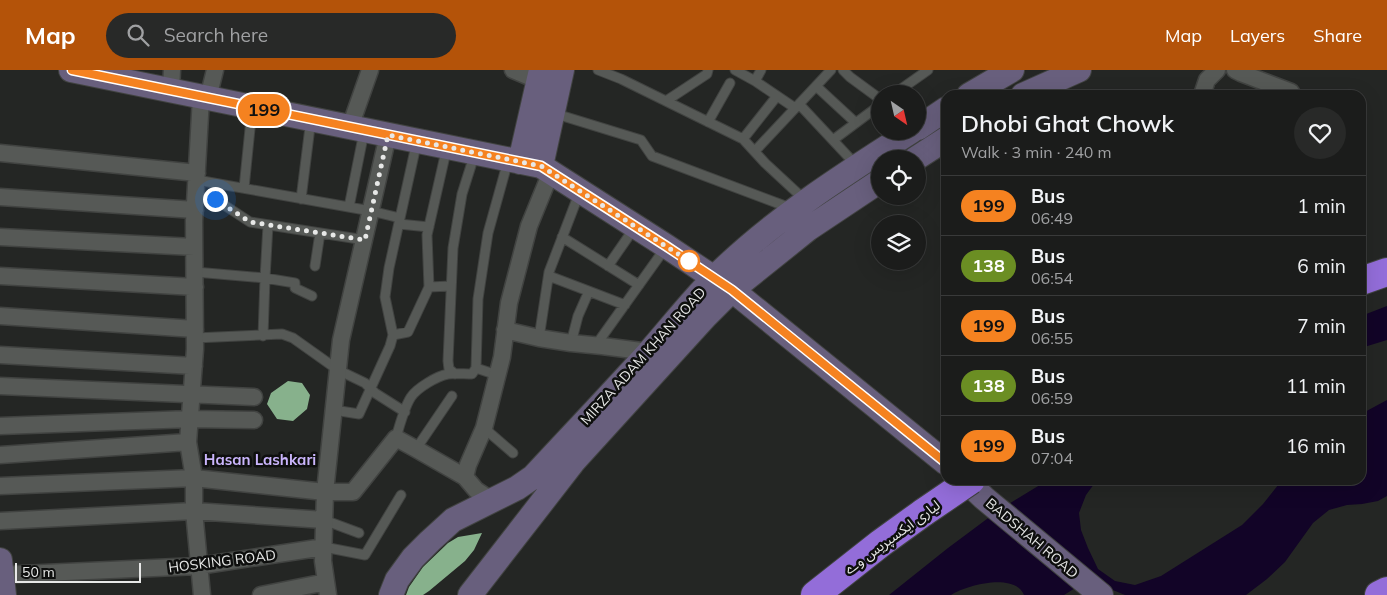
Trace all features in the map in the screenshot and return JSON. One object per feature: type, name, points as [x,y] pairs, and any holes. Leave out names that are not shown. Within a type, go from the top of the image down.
[{"type":"highway","points":[[1366,279],[1387,272]]},
{"type":"highway","name":"لیاری ایکسپریس وے","points":[[815,595],[924,512],[978,489]]},
{"type":"highway","points":[[1379,595],[1387,591]]},
{"type":"main road","points":[[72,70],[171,80],[205,97],[530,165],[580,191],[723,284],[941,459]]},
{"type":"main road","points":[[530,165],[552,113],[562,70]]},
{"type":"main road","points":[[1035,90],[1079,70]]},
{"type":"main road","points":[[977,90],[1008,71]]},
{"type":"main road","points":[[530,165],[540,75]]},
{"type":"main road","points":[[926,123],[941,112]]},
{"type":"main road","name":"MIRZA ADAM KHAN ROAD","points":[[470,595],[574,461],[673,351],[759,238],[801,205],[898,140]]},
{"type":"main road","points":[[926,152],[941,142]]},
{"type":"main road","name":"MIRZA ADAM KHAN ROAD","points":[[391,595],[396,580],[430,540],[453,520],[517,488],[533,477],[649,352],[723,284],[871,187]]},
{"type":"main road","name":"BADSHAH ROAD","points":[[978,489],[1101,595]]},
{"type":"street","points":[[202,595],[194,511],[194,478],[188,442],[195,334],[195,203],[205,97],[214,70]]},
{"type":"street","points":[[357,129],[370,70]]},
{"type":"street","points":[[513,70],[540,75]]},
{"type":"street","points":[[1204,90],[1207,80],[1217,70]]},
{"type":"street","points":[[1235,70],[1241,74],[1285,90]]},
{"type":"street","points":[[261,595],[327,588],[323,561],[325,492],[342,340],[388,135]]},
{"type":"street","points":[[0,153],[197,177]]},
{"type":"street","points":[[465,477],[468,465],[484,428],[502,358],[509,303],[529,226],[530,165]]},
{"type":"street","points":[[0,197],[195,203]]},
{"type":"street","points":[[0,237],[194,247]]},
{"type":"street","points":[[0,276],[195,279]]},
{"type":"street","points":[[0,316],[195,334]]},
{"type":"street","points":[[505,330],[571,343],[649,352]]},
{"type":"street","points":[[0,355],[194,366]]},
{"type":"street","points":[[0,386],[254,397]]},
{"type":"street","points":[[0,426],[190,420],[254,420]]},
{"type":"street","points":[[0,486],[194,478],[325,492],[353,492],[396,438],[465,477],[476,490],[491,500]]},
{"type":"street","points":[[0,455],[188,442]]},
{"type":"street","points":[[0,521],[194,511],[324,520]]},
{"type":"street","name":"HOSKING ROAD","points":[[1,576],[198,566],[324,547]]},
{"type":"lane","points":[[598,70],[621,79],[743,139],[801,205]]},
{"type":"lane","points":[[666,101],[707,74],[708,70]]},
{"type":"lane","points":[[735,70],[797,106],[857,166]]},
{"type":"lane","points":[[755,81],[761,70]]},
{"type":"lane","points":[[755,152],[831,70]]},
{"type":"lane","points":[[843,70],[871,92]]},
{"type":"lane","points":[[905,85],[914,70]]},
{"type":"lane","points":[[907,85],[928,70]]},
{"type":"lane","points":[[708,122],[730,83]]},
{"type":"lane","points":[[816,86],[856,123]]},
{"type":"lane","points":[[743,139],[777,96]]},
{"type":"lane","points":[[244,188],[252,107]]},
{"type":"lane","points":[[833,140],[871,112]]},
{"type":"lane","points":[[552,113],[641,140],[652,156],[801,205]]},
{"type":"lane","points":[[301,199],[311,119]]},
{"type":"lane","points":[[349,207],[357,129]]},
{"type":"lane","points":[[334,410],[359,414],[390,346],[393,335],[385,297],[389,268],[417,141]]},
{"type":"lane","points":[[393,335],[408,332],[429,287],[427,235],[447,147]]},
{"type":"lane","points":[[455,374],[448,369],[452,248],[462,194],[475,153]]},
{"type":"lane","points":[[396,438],[400,422],[411,396],[440,376],[447,374],[472,374],[476,368],[478,299],[488,233],[530,165]]},
{"type":"lane","points":[[197,177],[244,188],[371,211],[399,221],[429,227]]},
{"type":"lane","points":[[539,338],[549,276],[580,191]]},
{"type":"lane","points":[[195,203],[215,199],[250,222],[365,240]]},
{"type":"lane","points":[[263,336],[268,225]]},
{"type":"lane","points":[[608,266],[635,226]]},
{"type":"lane","points":[[315,266],[320,233]]},
{"type":"lane","points":[[562,237],[639,285]]},
{"type":"lane","points":[[596,345],[666,246]]},
{"type":"lane","points":[[549,276],[625,305]]},
{"type":"lane","points":[[195,279],[265,278],[295,283],[295,288],[312,296]]},
{"type":"lane","points":[[429,287],[451,286]]},
{"type":"lane","points":[[571,343],[578,316],[589,291]]},
{"type":"lane","points":[[195,334],[263,336],[282,334],[293,338],[338,370],[365,383],[404,412]]},
{"type":"lane","points":[[476,368],[497,375]]},
{"type":"lane","points":[[416,449],[452,396]]},
{"type":"lane","points":[[484,428],[513,453]]},
{"type":"lane","points":[[324,547],[365,556],[401,495]]},
{"type":"lane","points":[[324,520],[359,533]]},
{"type":"shaded area","points":[[1387,306],[1387,340],[1366,346],[1366,314]]},
{"type":"shaded area","points":[[1387,400],[1387,496],[1378,501],[1347,505],[1329,510],[1313,523],[1285,562],[1246,595],[1125,595],[1103,586],[1080,585],[1064,595],[1024,595],[1019,588],[1001,582],[978,585],[951,595],[889,595],[999,510],[1040,485],[1093,485],[1086,495],[1079,513],[1081,530],[1098,569],[1115,581],[1135,585],[1161,576],[1242,525],[1263,504],[1278,485],[1366,485],[1366,411]]},
{"type":"building","points":[[288,381],[302,383],[310,395],[307,409],[293,421],[277,419],[267,404],[271,393]]},
{"type":"building","points":[[482,533],[474,550],[465,561],[429,591],[423,595],[406,595],[409,587],[423,567],[448,543],[458,537]]},
{"type":"bus line","name":"199","points":[[72,70],[541,166],[732,290],[941,459]]},
{"type":"district","name":"Hasan Lashkari","points":[[260,459]]},
{"type":"route","points":[[215,199],[250,222],[365,240],[388,135],[541,166],[689,261]]}]
